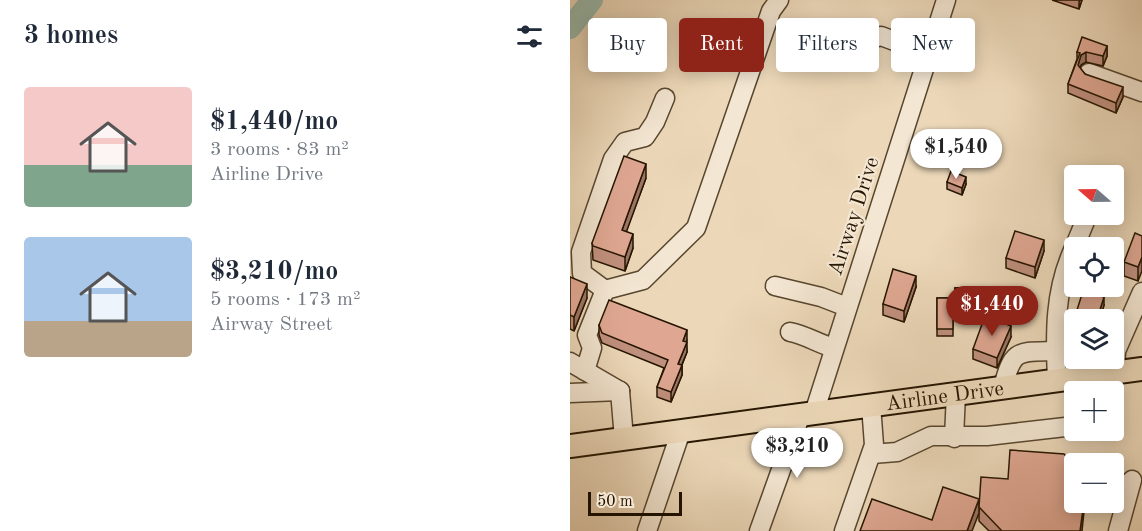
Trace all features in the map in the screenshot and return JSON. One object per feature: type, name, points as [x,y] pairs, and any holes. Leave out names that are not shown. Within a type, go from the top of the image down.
[{"type":"main road","name":"Airline Drive","points":[[1091,381],[1115,373],[1142,369]]},
{"type":"main road","name":"Airline Drive","points":[[570,446],[956,393],[1057,380],[1064,381]]},
{"type":"street","points":[[605,290],[643,280],[696,228],[771,11],[779,0]]},
{"type":"street","name":"Airway Drive","points":[[940,18],[946,0]]},
{"type":"street","name":"Airway Drive","points":[[759,531],[834,348],[923,72]]},
{"type":"street","points":[[1089,73],[1142,92]]},
{"type":"street","points":[[605,290],[582,273],[581,252],[613,159],[625,142],[645,137],[655,122],[665,98]]},
{"type":"street","points":[[1057,380],[1056,351],[1060,285],[1064,274]]},
{"type":"street","points":[[775,286],[821,297],[847,308]]},
{"type":"street","points":[[605,290],[588,335],[592,348],[578,367],[620,392]]},
{"type":"street","points":[[1115,373],[1116,351],[1142,292]]},
{"type":"street","points":[[790,332],[805,335],[815,342],[834,348]]},
{"type":"street","points":[[1003,387],[1009,362],[1017,355],[1056,351]]},
{"type":"street","points":[[570,393],[620,392]]},
{"type":"street","points":[[620,392],[624,439]]},
{"type":"street","points":[[954,438],[956,393]]},
{"type":"street","points":[[844,531],[874,445],[872,405]]},
{"type":"street","points":[[872,453],[897,452],[931,436],[954,438],[987,436],[1064,427]]},
{"type":"street","points":[[647,531],[681,431]]},
{"type":"street","points":[[1118,531],[1132,480]]},
{"type":"building","points":[[1082,37],[1107,46],[1103,56],[1086,52],[1081,55],[1078,65],[1085,74],[1123,87],[1116,103],[1068,84],[1080,53],[1077,52]]},
{"type":"building","points":[[624,156],[646,164],[622,230],[633,234],[625,257],[593,246],[592,243]]},
{"type":"building","points":[[951,171],[966,177],[962,188],[947,182]]},
{"type":"building","points":[[1015,231],[1044,240],[1035,267],[1006,258]]},
{"type":"building","points":[[1135,233],[1142,236],[1142,257],[1138,267],[1124,262]]},
{"type":"building","points":[[893,269],[916,276],[904,311],[883,304]]},
{"type":"building","points":[[570,277],[587,284],[574,317],[570,315]]},
{"type":"building","points":[[972,287],[972,301],[956,301],[955,288]]},
{"type":"building","points":[[1081,297],[1104,297],[1100,309],[1077,309]]},
{"type":"building","points":[[937,298],[953,298],[953,329],[937,329]]},
{"type":"building","points":[[609,300],[687,330],[683,341],[687,342],[678,364],[682,365],[671,392],[657,387],[668,360],[602,333],[599,325]]},
{"type":"building","points":[[985,316],[1011,326],[997,358],[973,349]]},
{"type":"building","points":[[1010,450],[1064,454],[1064,513],[1082,513],[1080,531],[1002,531],[979,507],[981,477],[1008,479]]},
{"type":"building","points":[[943,487],[979,499],[967,531],[860,531],[872,499],[932,520]]},
{"type":"waterway","points":[[570,28],[592,0]]}]
